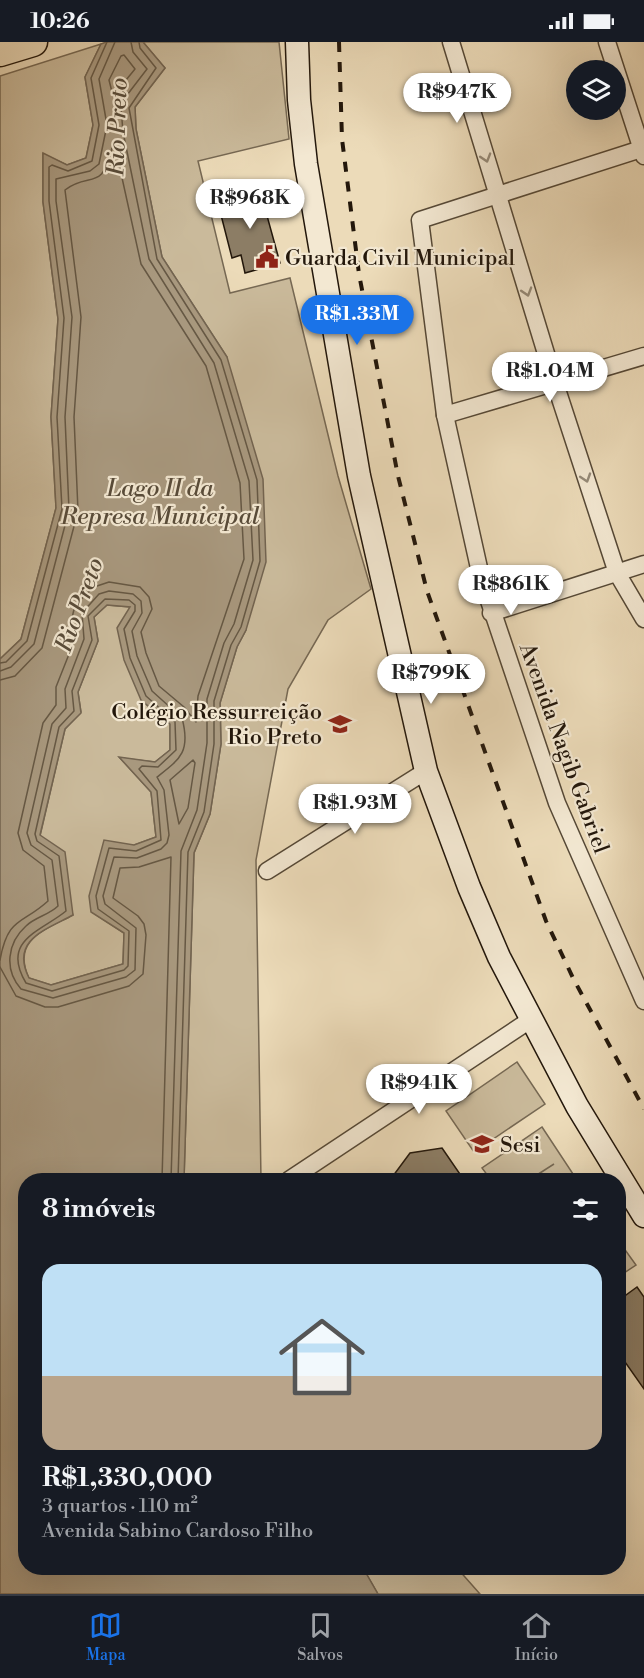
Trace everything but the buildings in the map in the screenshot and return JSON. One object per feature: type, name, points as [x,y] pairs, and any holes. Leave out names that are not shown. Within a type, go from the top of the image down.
[{"type":"main road","points":[[297,42],[299,100],[306,164],[359,476],[426,771],[469,887],[530,1020],[618,1173]]},
{"type":"main road","points":[[626,1186],[644,1216]]},
{"type":"street","points":[[450,42],[555,384],[617,573],[644,619]]},
{"type":"street","points":[[497,196],[643,151],[607,42]]},
{"type":"street","name":"Avenida Nagib Gabriel","points":[[497,196],[420,220],[445,415],[459,486],[491,613],[557,803],[637,965],[644,1001]]},
{"type":"street","points":[[445,415],[644,356]]},
{"type":"street","points":[[491,613],[644,564]]},
{"type":"street","points":[[267,871],[426,771]]},
{"type":"street","points":[[300,1173],[530,1020]]},
{"type":"shaded area","points":[[143,42],[279,42],[289,139],[198,161],[230,293],[290,278],[338,476],[371,589],[328,620],[288,689],[256,860],[261,1173],[184,1173],[194,853],[210,814],[221,744],[220,703],[237,647],[246,630],[227,357],[162,257],[136,129],[135,107],[165,68]]},
{"type":"shaded area","points":[[101,44],[85,77],[93,125],[86,158],[67,165],[43,154],[43,202],[58,319],[51,417],[56,508],[21,639],[0,659],[0,76]]},
{"type":"shaded area","points":[[107,605],[131,607],[141,700],[170,724],[170,750],[155,762],[120,758],[151,792],[156,837],[134,845],[92,912],[124,933],[123,964],[51,985],[29,978],[24,954],[34,938],[73,915],[40,836],[65,729],[81,712],[78,692],[98,641],[94,617]]},
{"type":"shaded area","points":[[517,1062],[545,1104],[474,1152],[446,1111]]},
{"type":"shaded area","points":[[542,1127],[572,1173],[540,1173],[554,1164],[540,1173],[486,1173],[482,1168]]},
{"type":"shaded area","points":[[626,1251],[636,1265],[626,1272]]},
{"type":"shaded area","points":[[367,1575],[463,1575],[480,1594],[378,1594]]},
{"type":"water","name":"Lago II da Represa Municipal","points":[[106,42],[143,42],[165,68],[135,107],[136,129],[162,257],[227,357],[263,479],[266,562],[246,630],[237,647],[220,703],[221,744],[210,814],[194,853],[184,1173],[18,1173],[18,1575],[367,1575],[378,1594],[0,1594],[0,659],[21,639],[56,508],[51,417],[58,319],[43,202],[43,153],[67,165],[86,158],[93,125],[85,77],[101,44]],"holes":[[[107,605],[130,607],[117,628],[124,660],[141,700],[170,724],[170,750],[155,762],[119,757],[151,792],[156,837],[134,845],[104,840],[89,896],[91,912],[124,933],[123,964],[51,985],[29,978],[24,965],[24,954],[33,938],[73,915],[65,852],[40,835],[65,729],[81,713],[78,692],[98,641],[94,617]]]},
{"type":"railway","points":[[339,42],[342,139],[359,274],[398,476],[427,591],[546,921],[574,980],[644,1109]]},
{"type":"place","name":"Guarda Civil Municipal","points":[[267,257]]},
{"type":"place","name":"Colégio Ressurreição Rio Preto","points":[[340,724]]},
{"type":"place","name":"Sesi","points":[[482,1144]]},
{"type":"water label","name":"Rio Preto","points":[[117,127]]},
{"type":"water label","name":"Rio Preto","points":[[79,605]]}]
